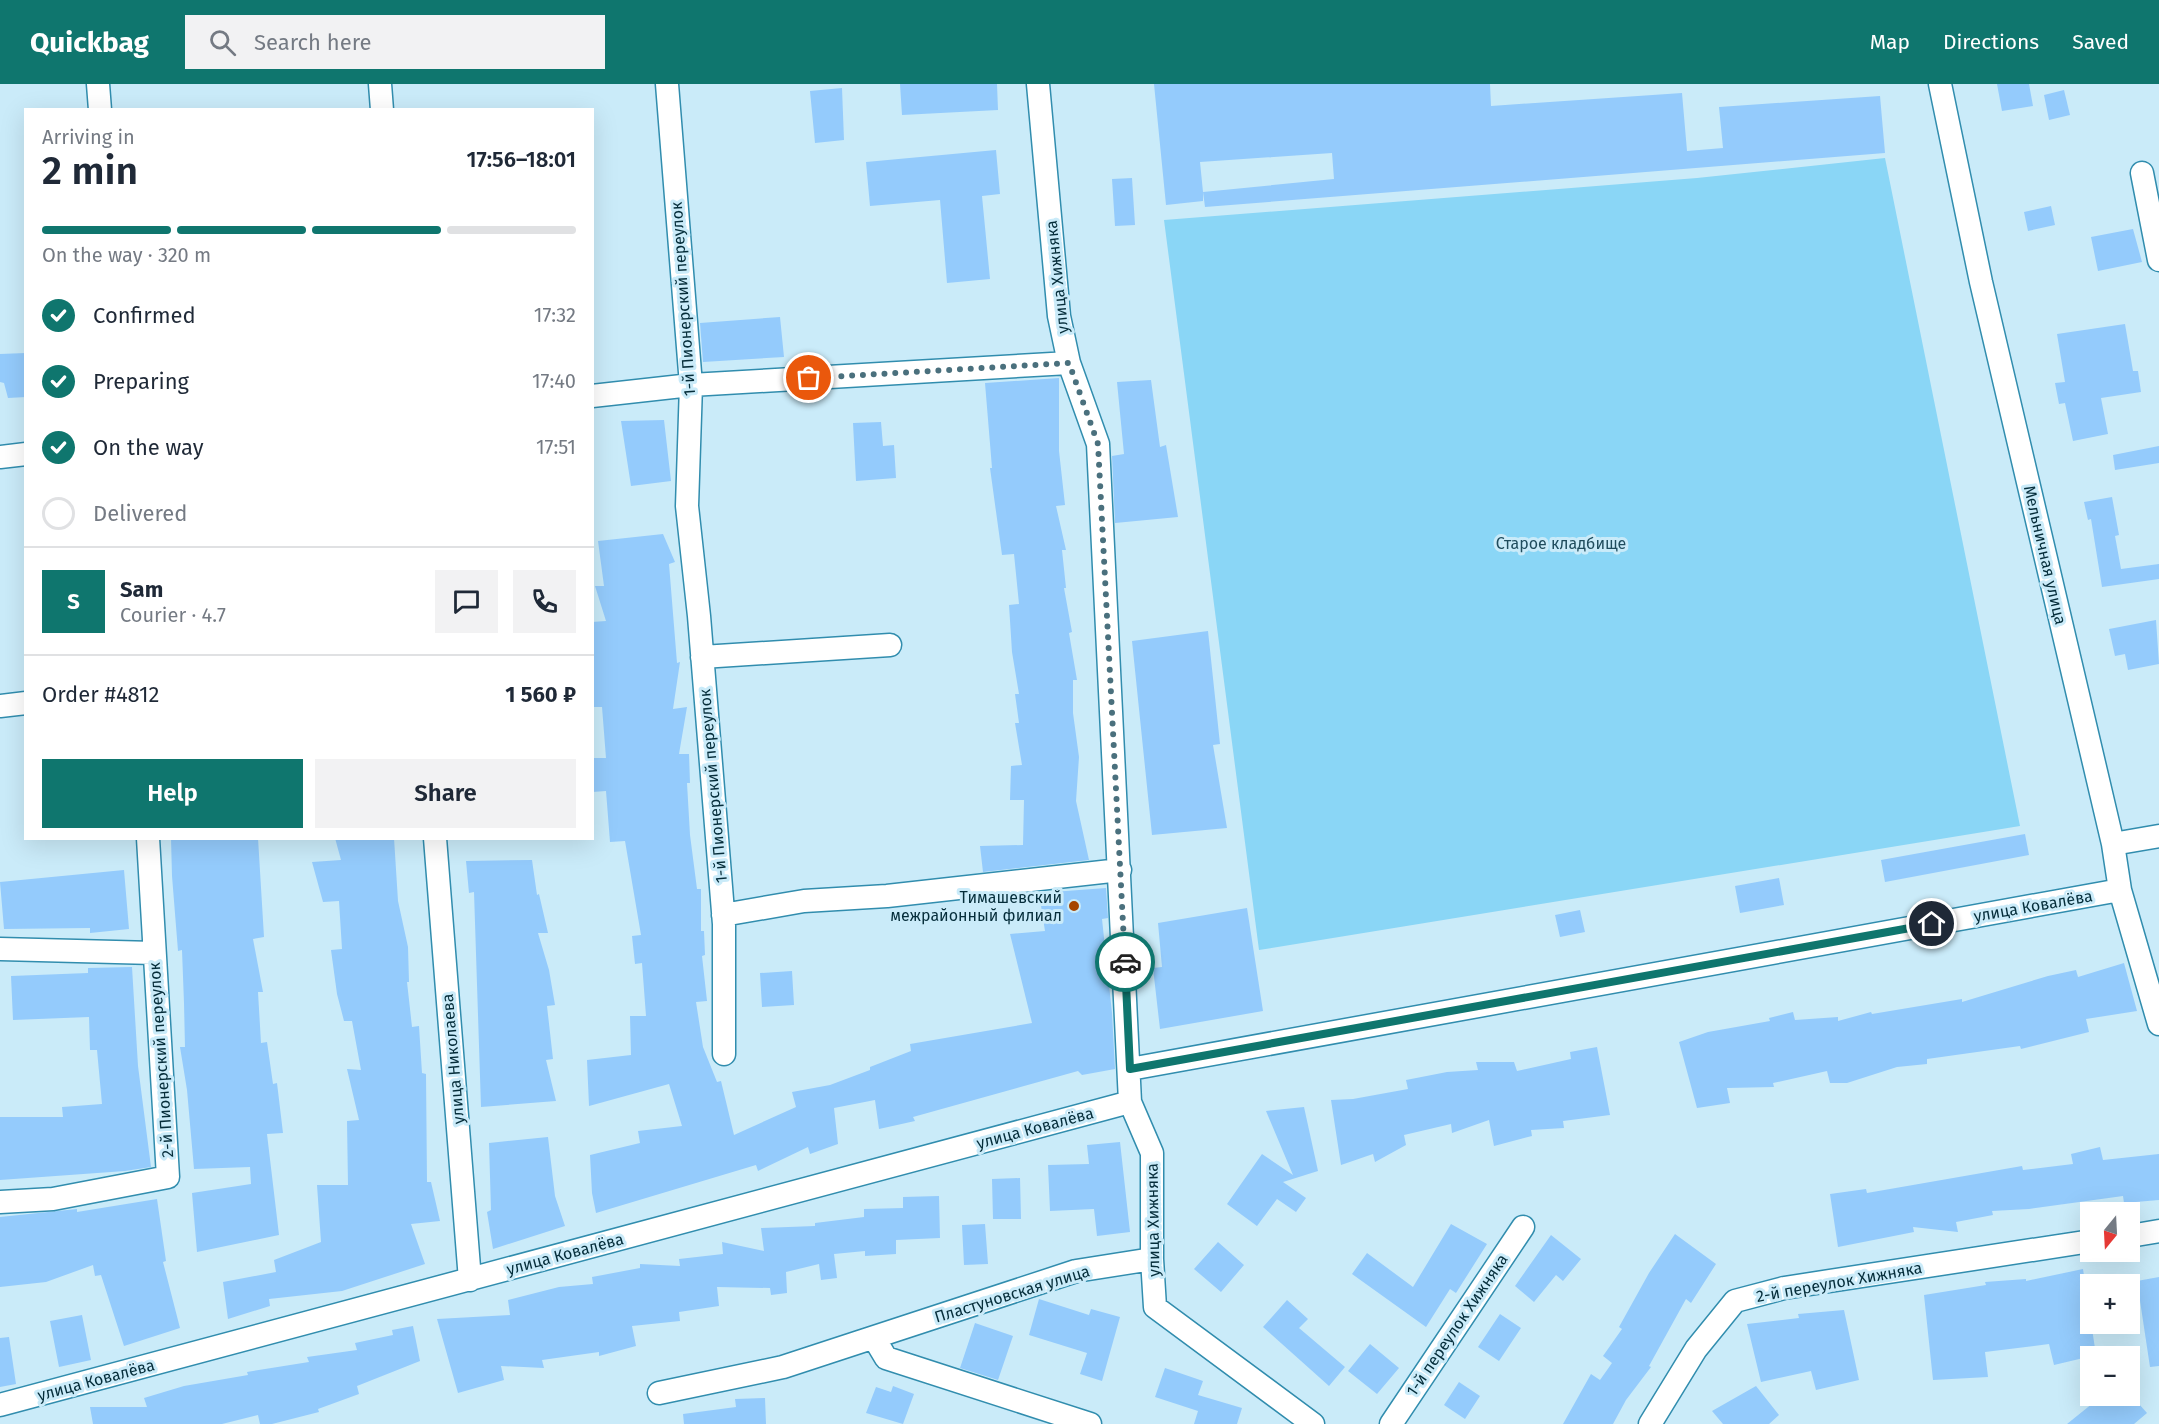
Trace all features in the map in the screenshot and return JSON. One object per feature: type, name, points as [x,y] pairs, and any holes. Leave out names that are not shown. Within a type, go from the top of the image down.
[{"type":"street","points":[[98,84],[100,108]]},
{"type":"street","points":[[380,84],[382,108]]},
{"type":"street","name":"1-й Пионерский переулок","points":[[667,84],[691,385],[687,506],[723,915],[724,1054]]},
{"type":"street","name":"улица Хижняка","points":[[1038,84],[1059,315],[1069,363],[1098,444],[1130,1102],[1152,1153],[1152,1259],[1155,1307],[1313,1424]]},
{"type":"street","name":"Мельничная улица","points":[[1940,84],[1981,282],[2113,844],[2120,890],[2159,1024]]},
{"type":"street","points":[[2142,173],[2159,260]]},
{"type":"street","points":[[594,396],[691,385],[1069,363]]},
{"type":"street","points":[[0,457],[24,454]]},
{"type":"street","points":[[702,657],[890,645]]},
{"type":"street","points":[[0,706],[24,703]]},
{"type":"street","points":[[2113,844],[2159,836]]},
{"type":"street","name":"2-й Пионерский переулок","points":[[0,1202],[52,1199],[168,1177],[148,840]]},
{"type":"street","name":"улица Николаева","points":[[435,840],[470,1280]]},
{"type":"street","points":[[723,915],[804,901],[887,896],[1120,870]]},
{"type":"street","name":"улица Ковалёва","points":[[1130,1069],[2120,890]]},
{"type":"street","name":"2-й Пионерский переулок","points":[[0,949],[154,953]]},
{"type":"street","name":"улица Ковалёва","points":[[0,1405],[1130,1102]]},
{"type":"street","name":"1-й переулок Хижняка","points":[[1391,1424],[1523,1227]]},
{"type":"street","points":[[2140,1234],[2159,1231]]},
{"type":"street","name":"2-й переулок Хижняка","points":[[1650,1424],[1696,1349],[1735,1301],[1784,1288],[2080,1243]]},
{"type":"street","name":"Пластуновская улица","points":[[659,1392],[783,1367],[1076,1271],[1152,1259]]},
{"type":"street","points":[[874,1338],[885,1358],[1090,1424]]},
{"type":"green space","name":"Старое кладбище","points":[[1885,158],[2020,826],[1259,950],[1164,220],[1697,178]]},
{"type":"building","points":[[900,84],[997,84],[998,110],[902,115]]},
{"type":"building","points":[[1154,84],[1490,84],[1491,106],[1682,93],[1687,151],[1723,148],[1719,107],[1880,96],[1885,153],[1205,207],[1203,192],[1203,201],[1166,205]],"holes":[[[1332,153],[1334,179],[1203,192],[1200,162]]]},
{"type":"building","points":[[1997,84],[2029,84],[2033,106],[2002,111]]},
{"type":"building","points":[[842,88],[844,140],[815,143],[810,91]]},
{"type":"building","points":[[2064,90],[2070,115],[2049,120],[2044,95]]},
{"type":"building","points":[[996,150],[1000,194],[982,196],[990,279],[947,283],[940,200],[870,206],[866,162]]},
{"type":"building","points":[[1132,178],[1135,225],[1115,226],[1112,179]]},
{"type":"building","points":[[2051,206],[2055,225],[2028,231],[2024,212]]},
{"type":"building","points":[[2133,229],[2142,262],[2098,271],[2091,237]]},
{"type":"building","points":[[780,317],[784,357],[703,362],[700,323]]},
{"type":"building","points":[[2125,324],[2133,371],[2138,371],[2141,392],[2101,398],[2108,434],[2073,441],[2065,403],[2059,404],[2055,383],[2065,382],[2057,334]]},
{"type":"building","points":[[24,353],[24,397],[8,398],[4,383],[0,382],[0,354]]},
{"type":"building","points":[[1059,378],[1059,451],[1065,505],[1056,506],[1066,550],[1062,550],[1066,588],[1064,588],[1077,680],[1073,680],[1073,713],[1079,757],[1076,801],[1089,860],[983,872],[980,846],[1023,845],[1024,800],[1010,800],[1011,766],[1022,765],[1015,723],[1019,723],[1015,694],[1019,694],[1012,652],[1009,605],[1019,604],[1014,554],[1002,555],[990,468],[992,468],[985,383]]},
{"type":"building","points":[[1151,380],[1160,447],[1166,445],[1178,517],[1115,523],[1112,456],[1124,454],[1117,382]]},
{"type":"building","points":[[664,420],[671,481],[631,486],[621,421]]},
{"type":"building","points":[[881,422],[883,446],[894,445],[896,478],[856,481],[853,423]]},
{"type":"building","points":[[2159,446],[2159,463],[2115,470],[2113,455]]},
{"type":"building","points":[[2112,497],[2119,535],[2115,536],[2121,569],[2159,564],[2159,579],[2102,587],[2091,519],[2088,520],[2084,502]]},
{"type":"building","points":[[663,534],[675,562],[669,564],[677,663],[680,662],[673,709],[687,707],[679,754],[689,754],[690,783],[687,783],[690,835],[697,889],[701,889],[701,931],[704,931],[705,955],[702,956],[707,1001],[696,1002],[703,1047],[717,1082],[721,1081],[734,1135],[796,1107],[792,1092],[830,1085],[870,1070],[870,1067],[911,1051],[910,1044],[1032,1023],[1010,934],[1045,931],[1039,893],[1106,888],[1108,918],[1102,919],[1112,1013],[1115,1069],[1082,1075],[1078,1071],[913,1117],[915,1121],[879,1129],[875,1100],[834,1108],[838,1144],[810,1154],[808,1147],[758,1171],[756,1165],[596,1213],[592,1193],[590,1155],[640,1143],[638,1131],[682,1126],[669,1084],[589,1106],[587,1060],[631,1055],[630,1016],[646,1016],[642,963],[635,964],[632,936],[641,935],[625,841],[610,842],[606,791],[594,792],[594,758],[606,758],[602,707],[594,707],[594,622],[606,621],[595,586],[604,586],[598,541]]},
{"type":"building","points":[[2156,620],[2159,664],[2128,670],[2125,654],[2115,656],[2109,629]]},
{"type":"building","points":[[1208,631],[1220,744],[1213,745],[1227,828],[1152,835],[1132,641]]},
{"type":"building","points":[[2025,834],[2029,855],[1885,882],[1881,860]]},
{"type":"building","points":[[171,840],[258,840],[264,937],[253,939],[263,992],[258,992],[261,1043],[267,1042],[273,1084],[277,1083],[283,1133],[267,1134],[279,1235],[197,1252],[192,1193],[251,1184],[250,1167],[194,1169],[187,1090],[180,1047],[185,1047],[182,950],[178,951]]},
{"type":"building","points":[[336,840],[394,840],[398,901],[408,947],[409,982],[407,982],[412,1027],[419,1026],[422,1073],[426,1074],[427,1182],[431,1182],[440,1221],[411,1224],[425,1264],[342,1291],[269,1299],[270,1306],[228,1319],[223,1282],[276,1272],[274,1260],[321,1242],[317,1185],[348,1185],[347,1121],[359,1120],[347,1069],[361,1070],[352,1021],[344,1021],[337,994],[331,950],[342,949],[339,901],[323,902],[312,862],[341,860]]},
{"type":"building","points":[[532,860],[537,895],[539,894],[548,933],[538,933],[549,970],[555,1005],[547,1006],[553,1059],[546,1060],[556,1101],[481,1107],[474,892],[469,893],[466,861]]},
{"type":"building","points":[[124,870],[129,929],[90,933],[90,928],[4,929],[0,882]]},
{"type":"building","points":[[1779,878],[1784,905],[1740,913],[1735,886]]},
{"type":"building","points":[[1247,908],[1263,1011],[1160,1029],[1153,968],[1162,967],[1158,923]]},
{"type":"building","points":[[1580,910],[1585,932],[1560,937],[1555,915]]},
{"type":"building","points":[[2124,963],[2137,1011],[2086,1019],[2089,1032],[2021,1049],[2020,1046],[1927,1059],[1927,1064],[1897,1067],[1847,1083],[1830,1083],[1827,1071],[1773,1083],[1774,1087],[1727,1088],[1730,1103],[1697,1108],[1679,1042],[1708,1032],[1770,1021],[1769,1018],[1793,1012],[1795,1020],[1838,1017],[1838,1021],[1871,1012],[1872,1014],[1962,999],[1962,1002],[2048,976],[2076,970],[2078,977]]},
{"type":"building","points":[[132,967],[138,1066],[151,1167],[0,1180],[0,1117],[63,1117],[62,1107],[102,1104],[97,1050],[90,1050],[89,1017],[13,1020],[11,976],[88,973],[88,968]]},
{"type":"building","points":[[792,971],[794,1005],[762,1007],[760,973]]},
{"type":"building","points":[[1597,1047],[1610,1115],[1563,1121],[1564,1128],[1531,1130],[1532,1136],[1494,1146],[1489,1120],[1452,1133],[1451,1124],[1404,1135],[1406,1145],[1375,1162],[1373,1154],[1341,1165],[1331,1100],[1353,1099],[1408,1089],[1406,1080],[1447,1072],[1478,1070],[1476,1062],[1514,1062],[1517,1071],[1571,1059],[1570,1052]]},
{"type":"building","points":[[1304,1107],[1318,1171],[1283,1182],[1306,1198],[1296,1212],[1277,1199],[1257,1226],[1227,1204],[1262,1154],[1293,1175],[1266,1111]]},
{"type":"building","points":[[548,1137],[555,1196],[565,1226],[493,1249],[487,1212],[491,1210],[489,1143]]},
{"type":"building","points":[[1120,1142],[1130,1232],[1097,1236],[1094,1209],[1050,1211],[1048,1165],[1089,1164],[1087,1145]]},
{"type":"building","points":[[2100,1147],[2103,1160],[2159,1154],[2159,1200],[2124,1202],[2123,1196],[2029,1209],[1992,1211],[1993,1215],[1956,1222],[1958,1232],[1913,1227],[1914,1232],[1838,1247],[1830,1194],[1866,1189],[1867,1193],[2022,1166],[2023,1170],[2073,1164],[2071,1154]]},
{"type":"building","points":[[1020,1178],[1021,1219],[993,1219],[992,1179]]},
{"type":"building","points":[[939,1196],[940,1238],[896,1240],[896,1254],[865,1256],[865,1251],[834,1254],[837,1278],[821,1280],[819,1264],[786,1272],[787,1293],[771,1295],[770,1288],[717,1287],[719,1306],[679,1312],[680,1321],[632,1326],[636,1346],[599,1356],[599,1352],[542,1360],[544,1368],[501,1366],[504,1380],[458,1393],[437,1319],[510,1315],[508,1300],[559,1287],[593,1284],[592,1277],[640,1268],[640,1264],[680,1266],[679,1259],[723,1254],[722,1242],[764,1251],[761,1228],[815,1226],[815,1223],[864,1217],[864,1209],[903,1208],[903,1197]]},
{"type":"building","points":[[157,1199],[166,1261],[163,1262],[180,1328],[124,1346],[101,1275],[95,1276],[93,1265],[46,1282],[0,1287],[0,1217],[77,1209],[77,1212]]},
{"type":"building","points":[[985,1224],[988,1264],[964,1265],[962,1225]]},
{"type":"building","points":[[1451,1224],[1487,1244],[1456,1293],[1450,1289],[1426,1327],[1352,1274],[1367,1253],[1413,1287]]},
{"type":"building","points":[[1675,1234],[1716,1264],[1691,1303],[1686,1299],[1649,1366],[1651,1367],[1626,1400],[1613,1424],[1563,1424],[1591,1374],[1600,1380],[1612,1363],[1603,1356],[1622,1329],[1619,1327],[1649,1273]]},
{"type":"building","points":[[1551,1235],[1581,1259],[1563,1281],[1556,1275],[1534,1302],[1515,1286]]},
{"type":"building","points":[[1218,1242],[1244,1265],[1221,1292],[1194,1269]]},
{"type":"building","points":[[2083,1269],[2084,1274],[2080,1274],[2080,1334],[2093,1334],[2095,1346],[2080,1346],[2080,1359],[2054,1365],[2049,1344],[1985,1352],[1988,1377],[1933,1380],[1924,1295],[1986,1285],[1985,1282],[2026,1279],[2026,1281]]},
{"type":"building","points":[[2159,1277],[2159,1366],[2150,1367],[2140,1301],[2140,1280]]},
{"type":"building","points":[[1039,1299],[1089,1315],[1091,1309],[1120,1317],[1102,1381],[1080,1374],[1087,1353],[1029,1335]]},
{"type":"building","points":[[1287,1300],[1308,1319],[1299,1328],[1345,1367],[1329,1386],[1263,1327]]},
{"type":"building","points":[[1844,1310],[1859,1380],[1816,1390],[1811,1371],[1761,1382],[1747,1324],[1799,1318],[1798,1314]]},
{"type":"building","points":[[1500,1314],[1521,1328],[1499,1361],[1478,1347]]},
{"type":"building","points":[[82,1315],[91,1360],[59,1367],[50,1321]]},
{"type":"building","points":[[975,1323],[1013,1336],[998,1380],[960,1368]]},
{"type":"building","points":[[413,1326],[420,1361],[357,1386],[359,1394],[318,1409],[319,1412],[272,1424],[260,1424],[258,1415],[222,1424],[93,1424],[90,1407],[147,1407],[144,1398],[184,1386],[248,1375],[247,1372],[309,1362],[307,1357],[357,1350],[355,1343],[393,1335],[392,1330]]},
{"type":"building","points":[[9,1337],[16,1384],[0,1387],[0,1338]]},
{"type":"building","points":[[1370,1344],[1399,1368],[1377,1394],[1348,1371]]},
{"type":"building","points":[[1165,1368],[1203,1381],[1198,1395],[1242,1408],[1237,1424],[1194,1424],[1198,1411],[1155,1397]]},
{"type":"building","points":[[1459,1382],[1480,1396],[1465,1419],[1444,1405]]},
{"type":"building","points":[[893,1386],[914,1394],[903,1424],[866,1413],[876,1387],[891,1392]]},
{"type":"building","points":[[1756,1386],[1779,1415],[1769,1424],[1723,1424],[1712,1411]]},
{"type":"building","points":[[765,1398],[766,1424],[684,1424],[683,1414],[736,1407],[735,1399]]},
{"type":"building","points":[[2140,1405],[2147,1413],[2134,1424],[2067,1424],[2089,1406]]},
{"type":"way so far","points":[[809,378],[1069,363],[1098,444],[1125,962]]},
{"type":"place","name":"Тимашевский межрайонный филиал","points":[[1074,906]]},
{"type":"route","points":[[1125,962],[1130,1069],[1932,924]]}]
